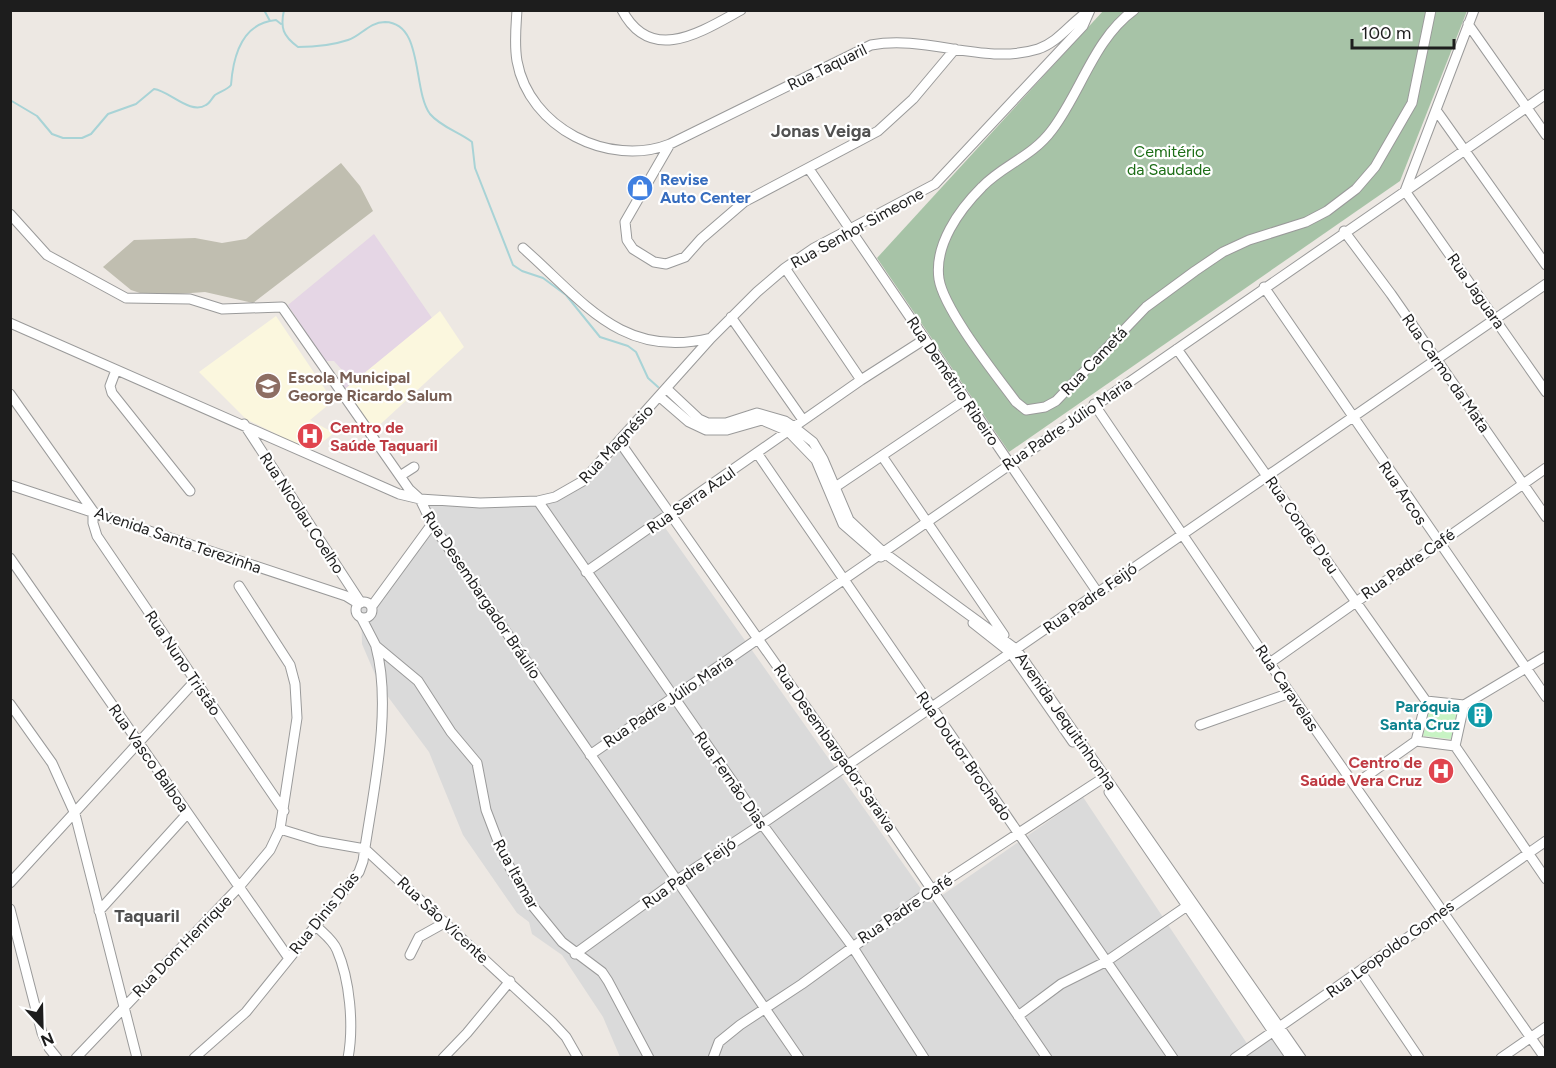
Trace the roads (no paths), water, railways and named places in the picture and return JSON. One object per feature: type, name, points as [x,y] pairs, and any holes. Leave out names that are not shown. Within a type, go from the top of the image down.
[{"type":"street","name":"Rua Taquaril","points":[[517,10],[517,62],[531,93],[556,124],[580,140],[616,150],[643,151],[670,144],[871,45],[897,42],[1003,53],[1040,48],[1080,22],[1090,10]]},
{"type":"street","points":[[622,10],[631,25],[644,35],[652,39],[673,41],[741,10]]},
{"type":"street","points":[[1067,10],[1080,22]]},
{"type":"street","name":"Rua Cametá","points":[[1134,10],[1123,18],[1103,42],[1052,131],[1026,157],[983,185],[955,219],[940,254],[939,280],[959,321],[1016,402],[1026,410],[1045,407],[1056,401],[1146,306],[1223,252],[1250,240],[1306,222],[1327,211],[1356,189],[1375,167],[1412,103],[1431,10]]},
{"type":"street","points":[[1405,190],[1474,10]]},
{"type":"street","name":"Rua Senhor Simeone","points":[[664,393],[731,317],[785,268],[849,229],[935,184],[1080,22]]},
{"type":"street","points":[[1468,24],[1545,135]]},
{"type":"street","points":[[670,144],[625,222],[630,245],[654,262],[666,264],[685,257],[701,239],[744,202],[871,135],[913,99],[955,49]]},
{"type":"street","name":"Rua Padre Júlio Maria","points":[[590,755],[1545,94]]},
{"type":"street","points":[[1436,110],[1466,149],[1545,265]]},
{"type":"street","name":"Rua Demétrio Ribeiro","points":[[809,168],[1098,593]]},
{"type":"street","name":"Rua Jaguara","points":[[1405,190],[1545,392]]},
{"type":"street","points":[[10,214],[47,255],[126,298],[190,299],[231,309],[282,307],[400,476],[420,499]]},
{"type":"street","name":"Rua Carmo da Mata","points":[[1344,231],[1436,357],[1545,517]]},
{"type":"street","points":[[523,248],[604,320],[628,336],[668,343],[695,342],[711,338]]},
{"type":"street","points":[[785,268],[861,380]]},
{"type":"street","name":"Rua Padre Feijó","points":[[574,954],[677,880],[762,824],[1350,416],[1545,284]]},
{"type":"street","name":"Rua Arcos","points":[[1264,287],[1350,416],[1545,697]]},
{"type":"street","points":[[731,317],[803,420]]},
{"type":"street","name":"Rua Desembargador Bráulio","points":[[10,323],[392,491],[420,499],[432,524],[799,1058]]},
{"type":"street","name":"Rua Serra Azul","points":[[586,572],[861,380],[925,339]]},
{"type":"street","name":"Rua Conde D'eu","points":[[1177,349],[1426,701]]},
{"type":"street","points":[[116,370],[110,386],[112,393],[190,491]]},
{"type":"street","name":"Avenida Jequitinhonha","points":[[664,393],[708,423],[722,424],[757,413],[785,421],[791,429],[813,442],[843,524],[880,554],[1013,649],[1276,1029],[1301,1058]]},
{"type":"street","name":"Rua Magnésio","points":[[420,499],[480,502],[538,501],[555,497],[583,482],[664,393]]},
{"type":"street","points":[[10,394],[93,511]]},
{"type":"street","points":[[832,489],[966,399]]},
{"type":"street","name":"Rua Caravelas","points":[[1094,404],[1290,693],[1545,1058]]},
{"type":"street","name":"Rua Nicolau Coelho","points":[[244,424],[358,605]]},
{"type":"street","name":"Rua Desembargador Saraiva","points":[[619,441],[933,889],[1047,1058]]},
{"type":"street","name":"Rua Doutor Brochado","points":[[757,453],[1173,1058]]},
{"type":"street","points":[[882,456],[1013,649]]},
{"type":"street","points":[[400,476],[414,467]]},
{"type":"street","name":"Rua Padre Café","points":[[1271,662],[1437,542],[1545,468]]},
{"type":"street","name":"Avenida Santa Terezinha","points":[[10,485],[346,596],[358,605]]},
{"type":"street","name":"Rua Fernão Dias","points":[[538,501],[673,699],[852,946],[924,1058]]},
{"type":"street","name":"Rua Nuno Tristão","points":[[93,511],[93,523],[97,536],[284,811]]},
{"type":"street","points":[[372,606],[432,524]]},
{"type":"street","name":"Rua Vasco Balboa","points":[[10,558],[288,957]]},
{"type":"street","name":"Rua Dom Henrique","points":[[76,1058],[239,887],[270,850],[280,829],[297,717],[294,674],[239,586]]},
{"type":"street","points":[[367,602],[372,606],[373,612],[365,618],[357,615],[358,605],[367,602]]},
{"type":"street","points":[[979,623],[987,611]]},
{"type":"street","name":"Rua Dinis Dias","points":[[194,1058],[246,1012],[288,957],[359,872],[365,849],[383,708],[380,653],[365,618]]},
{"type":"street","name":"Avenida Jequitinhonha","points":[[1013,649],[1100,780],[1161,863]]},
{"type":"street","name":"Rua Itamar","points":[[380,653],[418,681],[451,732],[477,763],[486,810],[505,859],[531,904],[549,928],[574,954],[602,972],[649,1058]]},
{"type":"street","points":[[1354,785],[1416,741],[1426,701],[1464,705],[1545,656]]},
{"type":"street","points":[[10,883],[195,681]]},
{"type":"street","points":[[1200,725],[1290,693]]},
{"type":"street","points":[[10,704],[52,763],[75,814],[135,1056]]},
{"type":"street","points":[[1464,705],[1455,746],[1545,879]]},
{"type":"street","points":[[1416,741],[1455,746]]},
{"type":"street","name":"Rua Padre Café","points":[[713,1058],[716,1047],[723,1037],[933,889],[1100,780]]},
{"type":"street","points":[[99,911],[188,814]]},
{"type":"street","points":[[280,829],[319,842],[365,849]]},
{"type":"street","name":"Rua Leopoldo Gomes","points":[[1235,1058],[1443,910],[1545,841]]},
{"type":"street","name":"Rua São Vicente","points":[[365,849],[510,981],[566,1037],[578,1058]]},
{"type":"street","points":[[1018,1016],[1061,984],[1107,962],[1190,905]]},
{"type":"street","points":[[10,909],[42,1033],[57,1058]]},
{"type":"street","points":[[410,955],[419,937],[446,922]]},
{"type":"street","points":[[316,926],[333,943],[340,958],[352,1025],[348,1058]]},
{"type":"street","points":[[1360,971],[1419,1058]]},
{"type":"street","points":[[443,1058],[510,981]]},
{"type":"street","points":[[1501,1058],[1545,1027]]},
{"type":"street","name":"Avenida Jequitinhonha","points":[[1276,1029],[1291,1058]]},
{"type":"waterway","points":[[264,10],[270,21]]},
{"type":"waterway","points":[[284,10],[282,22],[284,31],[298,47],[348,40],[370,27],[385,22],[397,25],[406,33],[412,45],[424,103],[430,114],[472,142],[475,168],[513,265],[522,271],[543,278],[566,295],[600,337],[628,346],[636,352],[648,378],[658,387]]},
{"type":"waterway","points":[[10,100],[37,116],[52,134],[63,138],[82,138],[91,134],[108,114],[136,104],[154,89],[187,105],[200,107],[231,85],[237,53],[247,35],[255,27],[264,23],[276,20],[281,24]]},
{"type":"place","name":"Revise Auto Center","points":[[640,188]]},
{"type":"place","name":"Escola Municipal George Ricardo Salum","points":[[268,386]]},
{"type":"place","name":"Centro de Saúde Taquaril","points":[[310,436]]},
{"type":"place","name":"Paróquia Santa Cruz","points":[[1480,715]]},
{"type":"place","name":"Centro de Saúde Vera Cruz","points":[[1441,771]]},
{"type":"district","name":"Jonas Veiga","points":[[821,131]]},
{"type":"district","name":"Taquaril","points":[[147,916]]},
{"type":"park label","name":"Cemitério da Saudade","points":[[1169,160]]}]
